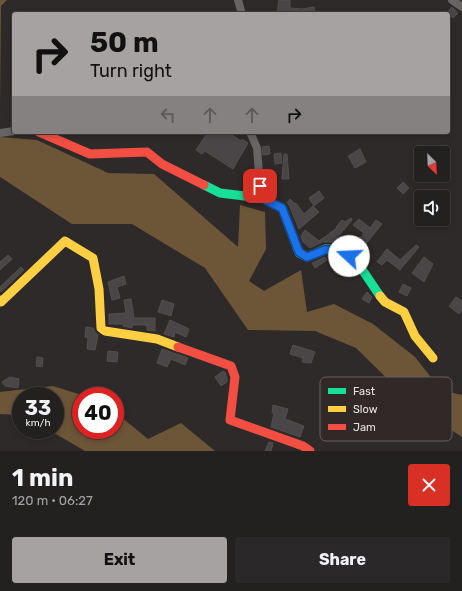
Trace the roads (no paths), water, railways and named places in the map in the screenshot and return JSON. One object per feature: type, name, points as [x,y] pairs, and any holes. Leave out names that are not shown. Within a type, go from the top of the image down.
[{"type":"street","points":[[238,0],[241,12]]},
{"type":"street","points":[[452,0],[462,7]]},
{"type":"street","points":[[0,133],[12,131]]},
{"type":"street","points":[[44,134],[90,154],[147,152],[162,164],[220,194],[261,198],[282,208],[299,252],[307,257],[325,250],[340,249],[357,262],[385,302],[404,312],[415,336],[433,358]]},
{"type":"street","points":[[251,134],[257,148],[261,198]]},
{"type":"street","points":[[0,300],[1,302],[6,298],[65,241],[93,258],[99,289],[101,328],[104,331],[157,339],[231,366],[235,377],[230,420],[303,446],[310,451]]}]
